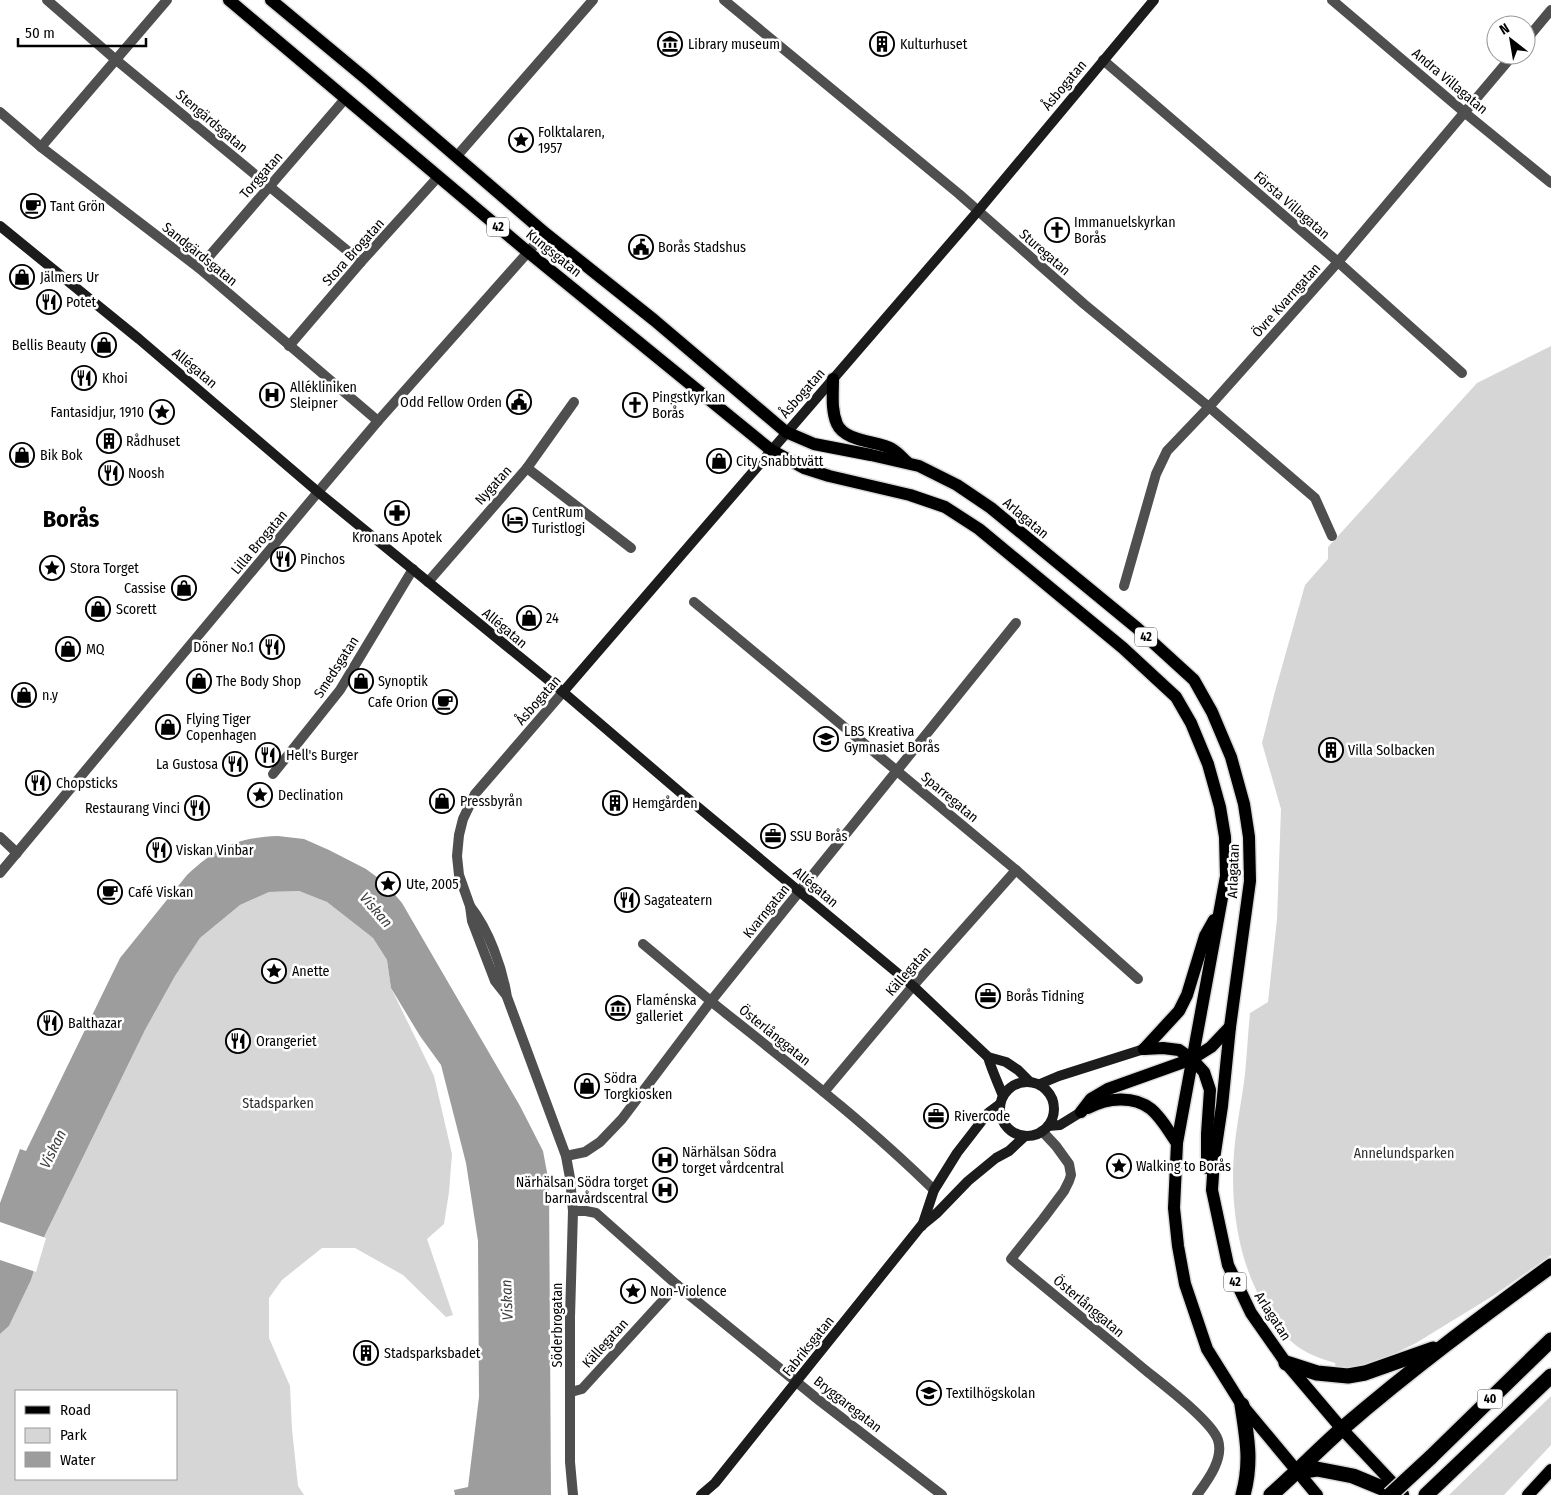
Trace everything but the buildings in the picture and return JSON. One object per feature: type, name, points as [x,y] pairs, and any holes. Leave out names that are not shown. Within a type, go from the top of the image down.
[{"type":"highway","points":[[1271,1495],[1342,1428],[1444,1345],[1551,1266]]},
{"type":"highway","name":"40","points":[[1390,1495],[1551,1340]]},
{"type":"highway","points":[[1286,1362],[1317,1373],[1348,1376],[1366,1373],[1444,1345]]},
{"type":"highway","name":"40","points":[[1426,1495],[1551,1376]]},
{"type":"highway","points":[[1242,1405],[1248,1446],[1248,1478],[1243,1495]]},
{"type":"highway","points":[[1297,1472],[1317,1470],[1353,1476],[1400,1495]]},
{"type":"main road","name":"Kungsgatan","points":[[229,0],[528,252],[771,450]]},
{"type":"main road","name":"Kungsgatan","points":[[270,0],[365,78],[545,234],[654,320],[786,432]]},
{"type":"main road","points":[[833,378],[833,410],[840,430],[892,449],[909,464]]},
{"type":"main road","name":"Arlagatan","points":[[786,432],[814,444],[919,466],[957,484],[991,508],[1137,628],[1194,680],[1212,712],[1231,757],[1244,804],[1249,837],[1250,881],[1230,1026],[1212,1190],[1228,1265],[1251,1313],[1286,1362],[1342,1428],[1405,1495]]},
{"type":"main road","name":"Arlagatan","points":[[771,450],[804,468],[829,476],[910,495],[945,507],[979,529],[1123,648],[1176,696],[1191,723],[1208,764],[1220,807],[1225,837],[1226,876],[1177,1143],[1174,1208],[1178,1246],[1185,1284],[1207,1348],[1242,1405],[1317,1495]]},
{"type":"main road","points":[[1144,1049],[1172,1019],[1183,1003],[1205,936],[1220,907]]},
{"type":"main road","points":[[1081,1112],[1091,1099],[1108,1089],[1192,1059],[1211,1047],[1230,1026]]},
{"type":"main road","points":[[1144,1049],[1163,1048],[1179,1050],[1192,1059],[1204,1072],[1210,1090],[1207,1119],[1206,1168],[1212,1190]]},
{"type":"main road","points":[[1081,1112],[1095,1104],[1112,1099],[1134,1101],[1150,1108],[1177,1143]]},
{"type":"main road","points":[[1528,1495],[1551,1470]]},
{"type":"street","name":"Stengärdsgatan","points":[[46,0],[361,262]]},
{"type":"street","points":[[41,146],[167,0]]},
{"type":"street","points":[[456,157],[593,0]]},
{"type":"street","name":"Sturegatan","points":[[724,0],[978,211],[1084,304],[1209,407],[1315,498],[1332,536]]},
{"type":"street","name":"Åsbogatan","points":[[507,997],[504,977],[481,919],[470,906],[459,874],[457,856],[459,835],[463,819],[475,794],[978,211],[1154,0]]},
{"type":"street","name":"Andra Villagatan","points":[[1332,0],[1551,183]]},
{"type":"street","points":[[1536,28],[1551,10]]},
{"type":"street","name":"Första Villagatan","points":[[1103,60],[1338,262],[1462,373]]},
{"type":"street","name":"Övre Kvarngatan","points":[[1124,586],[1156,474],[1167,451],[1209,407],[1338,262],[1504,65]]},
{"type":"street","name":"Torggatan","points":[[198,268],[345,99]]},
{"type":"street","name":"Sandgärdsgatan","points":[[0,112],[198,268],[378,421]]},
{"type":"street","name":"Stora Brogatan","points":[[288,346],[438,176]]},
{"type":"street","name":"Allégatan","points":[[0,226],[139,339],[318,492],[563,692],[913,986],[988,1057],[1006,1062],[1029,1081]]},
{"type":"street","name":"Lilla Brogatan","points":[[0,874],[378,421],[545,234]]},
{"type":"street","name":"Nygatan","points":[[428,582],[527,468],[574,402]]},
{"type":"street","points":[[527,468],[630,548]]},
{"type":"street","name":"Smedsgatan","points":[[273,774],[340,690],[413,569]]},
{"type":"street","name":"Sparregatan","points":[[694,602],[1016,870],[1138,980]]},
{"type":"street","name":"Kvarngatan","points":[[566,1156],[586,1152],[600,1142],[622,1119],[711,1001],[1016,623]]},
{"type":"street","points":[[0,837],[17,853]]},
{"type":"street","name":"Källegatan","points":[[824,1092],[913,986],[1016,870]]},
{"type":"street","name":"Österlånggatan","points":[[643,944],[824,1092],[934,1190]]},
{"type":"street","name":"Söderbrogatan","points":[[507,997],[566,1156],[570,1178],[573,1211],[570,1317],[570,1462],[574,1495]]},
{"type":"street","points":[[1040,1084],[1059,1076],[1144,1049]]},
{"type":"street","name":"Allégatan","points":[[988,1057],[994,1076],[1000,1086],[1002,1100]]},
{"type":"street","points":[[1045,1129],[1052,1119],[1054,1111],[1051,1095],[1040,1084],[1029,1081],[1011,1086],[1002,1100],[1000,1111],[1005,1125],[1025,1136],[1031,1136],[1045,1129],[1060,1125],[1081,1112]]},
{"type":"street","name":"Fabriksgatan","points":[[922,1226],[934,1190],[957,1153],[988,1113],[1002,1100]]},
{"type":"street","name":"Österlånggatan","points":[[1045,1129],[1069,1164],[1069,1181],[1048,1212],[1011,1259],[1207,1423],[1218,1440],[1219,1458],[1197,1495]]},
{"type":"street","name":"Fabriksgatan","points":[[701,1495],[715,1483],[922,1226],[937,1214],[968,1181],[996,1158],[1009,1151],[1025,1136]]},
{"type":"street","name":"Bryggaregatan","points":[[573,1211],[596,1213],[676,1285],[942,1495]]},
{"type":"street","name":"Källegatan","points":[[571,1392],[582,1389],[676,1285]]},
{"type":"street","name":"Fabriksgatan","points":[[713,1495],[715,1483]]},
{"type":"green space","name":"Annelundsparken","points":[[1551,346],[1551,1255],[1496,1294],[1416,1343],[1382,1360],[1356,1369],[1336,1370],[1335,1363],[1311,1354],[1294,1344],[1266,1308],[1256,1291],[1249,1272],[1238,1233],[1235,1213],[1233,1193],[1234,1153],[1245,1074],[1250,1013],[1268,1002],[1277,919],[1281,809],[1262,743],[1305,585],[1328,559],[1328,547],[1477,383]]},
{"type":"green space","name":"Stadsparken","points":[[299,891],[327,902],[373,938],[387,960],[391,988],[434,1076],[452,1154],[444,1224],[427,1239],[453,1315],[446,1317],[403,1275],[355,1248],[322,1248],[282,1280],[269,1298],[269,1338],[290,1386],[298,1486],[304,1495],[0,1495],[0,1334],[9,1326],[31,1280],[45,1235],[145,1030],[175,976],[200,938],[240,905],[269,892]]},
{"type":"green space","points":[[1551,1396],[1551,1445],[1504,1495],[1449,1495]]},
{"type":"water","name":"Viskan","points":[[278,836],[304,839],[366,869],[385,883],[402,903],[520,1106],[543,1151],[549,1183],[551,1495],[455,1495],[454,1490],[468,1487],[479,1397],[478,1241],[466,1163],[441,1065],[420,1036],[391,988],[387,960],[373,938],[327,902],[299,891],[269,892],[240,905],[200,938],[175,976],[145,1030],[45,1235],[31,1280],[9,1326],[0,1334],[0,1203],[20,1149],[26,1151],[120,958],[187,875],[208,857],[228,845],[250,839]]},
{"type":"pier","points":[[0,1222],[46,1238],[36,1272],[0,1260]]},
{"type":"place","name":"Library museum","points":[[670,44]]},
{"type":"place","name":"Kulturhuset","points":[[882,44]]},
{"type":"place","name":"Folktalaren, 1957","points":[[521,140]]},
{"type":"place","name":"Tant Grön","points":[[33,206]]},
{"type":"place","name":"Immanuelskyrkan Borås","points":[[1057,230]]},
{"type":"place","name":"Borås Stadshus","points":[[641,247]]},
{"type":"place","name":"Jälmers Ur","points":[[22,277]]},
{"type":"place","name":"Potet","points":[[49,302]]},
{"type":"place","name":"Bellis Beauty","points":[[104,345]]},
{"type":"place","name":"Khoi","points":[[84,378]]},
{"type":"place","name":"Allékliniken Sleipner","points":[[272,395]]},
{"type":"place","name":"Odd Fellow Orden","points":[[519,402]]},
{"type":"place","name":"Pingstkyrkan Borås","points":[[635,405]]},
{"type":"place","name":"Fantasidjur, 1910","points":[[162,412]]},
{"type":"place","name":"Rådhuset","points":[[109,441]]},
{"type":"place","name":"Bik Bok","points":[[22,455]]},
{"type":"place","name":"City Snabbtvätt","points":[[719,461]]},
{"type":"place","name":"Noosh","points":[[111,473]]},
{"type":"place","name":"Kronans Apotek","points":[[397,513]]},
{"type":"place","name":"CentRum Turistlogi","points":[[515,520]]},
{"type":"place","name":"Pinchos","points":[[283,559]]},
{"type":"place","name":"Stora Torget","points":[[52,568]]},
{"type":"place","name":"Cassise","points":[[184,588]]},
{"type":"place","name":"Scorett","points":[[98,609]]},
{"type":"place","name":"24","points":[[529,618]]},
{"type":"place","name":"Döner No.1","points":[[272,647]]},
{"type":"place","name":"MQ","points":[[68,649]]},
{"type":"place","name":"The Body Shop","points":[[199,681]]},
{"type":"place","name":"Synoptik","points":[[361,681]]},
{"type":"place","name":"n.y","points":[[24,695]]},
{"type":"place","name":"Cafe Orion","points":[[445,702]]},
{"type":"place","name":"Flying Tiger Copenhagen","points":[[168,727]]},
{"type":"place","name":"LBS Kreativa Gymnasiet Borås","points":[[826,739]]},
{"type":"place","name":"Villa Solbacken","points":[[1331,750]]},
{"type":"place","name":"Hell's Burger","points":[[268,755]]},
{"type":"place","name":"La Gustosa","points":[[235,764]]},
{"type":"place","name":"Chopsticks","points":[[38,783]]},
{"type":"place","name":"Declination","points":[[260,795]]},
{"type":"place","name":"Pressbyrån","points":[[442,801]]},
{"type":"place","name":"Hemgården","points":[[615,803]]},
{"type":"place","name":"Restaurang Vinci","points":[[197,808]]},
{"type":"place","name":"SSU Borås","points":[[773,836]]},
{"type":"place","name":"Viskan Vinbar","points":[[159,850]]},
{"type":"place","name":"Ute, 2005","points":[[388,884]]},
{"type":"place","name":"Café Viskan","points":[[110,892]]},
{"type":"place","name":"Sagateatern","points":[[627,900]]},
{"type":"place","name":"Anette","points":[[274,971]]},
{"type":"place","name":"Borås Tidning","points":[[988,996]]},
{"type":"place","name":"Flaménska galleriet","points":[[618,1008]]},
{"type":"place","name":"Balthazar","points":[[50,1023]]},
{"type":"place","name":"Orangeriet","points":[[238,1041]]},
{"type":"place","name":"Södra Torgkiosken","points":[[587,1086]]},
{"type":"place","name":"Rivercode","points":[[936,1116]]},
{"type":"place","name":"Närhälsan Södra torget vårdcentral","points":[[665,1160]]},
{"type":"place","name":"Walking to Borås","points":[[1119,1166]]},
{"type":"place","name":"Närhälsan Södra torget barnavårdscentral","points":[[665,1190]]},
{"type":"place","name":"Non-Violence","points":[[633,1291]]},
{"type":"place","name":"Stadsparksbadet","points":[[366,1353]]},
{"type":"place","name":"Textilhögskolan","points":[[929,1393]]},
{"type":"district","name":"Borås","points":[[71,519]]}]
